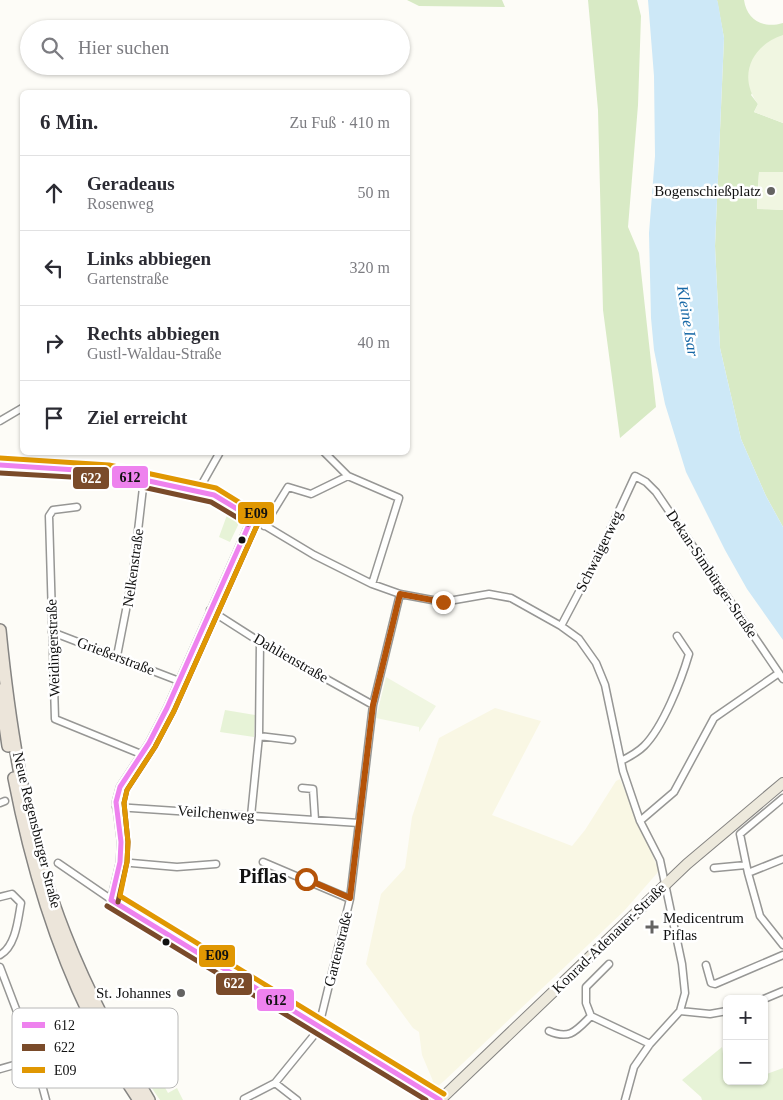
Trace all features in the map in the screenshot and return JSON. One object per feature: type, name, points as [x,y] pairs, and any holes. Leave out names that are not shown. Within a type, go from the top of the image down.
[{"type":"highway","name":"Neue Regensburger Straße","points":[[0,630],[17,752],[41,861],[64,933],[97,1008]]},
{"type":"highway","name":"Neue Regensburger Straße","points":[[0,690],[20,806],[41,890],[66,960],[89,1008]]},
{"type":"highway","points":[[128,1088],[133,1100]]},
{"type":"highway","name":"Neue Regensburger Straße","points":[[131,1088],[139,1100]]},
{"type":"highway","name":"Neue Regensburger Straße","points":[[143,1088],[150,1100]]},
{"type":"main road","name":"Konrad-Adenauer-Straße","points":[[440,1100],[666,884],[730,826],[783,783]]},
{"type":"street","points":[[0,421],[20,409]]},
{"type":"street","points":[[198,491],[218,455]]},
{"type":"street","points":[[327,455],[348,476],[399,498],[372,584]]},
{"type":"street","points":[[4,465],[86,469],[198,491],[224,500],[314,555],[372,584],[400,594],[443,602],[490,594],[511,598],[561,626],[579,639],[601,676],[610,705],[620,761],[640,821],[660,860],[682,964],[685,993],[680,1011],[650,1044],[634,1067],[625,1100]]},
{"type":"street","points":[[264,526],[288,486],[311,494],[348,476]]},
{"type":"street","name":"Schwaigerweg","points":[[561,626],[599,554],[636,476]]},
{"type":"street","name":"Dekan-Simbürger-Straße","points":[[636,476],[646,482],[656,492],[781,676]]},
{"type":"street","name":"Nelkenstraße","points":[[117,656],[134,574],[144,479]]},
{"type":"street","name":"Weidingerstraße","points":[[77,508],[53,510],[49,516],[55,719],[141,754]]},
{"type":"street","points":[[111,900],[120,862],[116,807],[120,787],[162,716],[252,518]]},
{"type":"street","name":"Gartenstraße","points":[[244,1099],[275,1083],[319,1026],[350,898],[373,705],[400,594]]},
{"type":"street","name":"Dahlienstraße","points":[[210,610],[260,642],[373,705]]},
{"type":"street","name":"Grießerstraße","points":[[52,632],[179,681]]},
{"type":"street","points":[[620,761],[646,744],[663,716],[685,670],[689,654],[677,636]]},
{"type":"street","points":[[251,816],[259,736],[260,642]]},
{"type":"street","points":[[640,821],[674,792],[714,718],[781,676]]},
{"type":"street","points":[[259,736],[292,740]]},
{"type":"street","points":[[302,788],[314,788],[315,820]]},
{"type":"street","points":[[783,798],[740,834],[746,865],[760,916],[783,945]]},
{"type":"street","name":"Veilchenweg","points":[[116,807],[359,823]]},
{"type":"street","points":[[748,873],[783,859]]},
{"type":"street","points":[[120,862],[177,867],[216,864]]},
{"type":"street","points":[[263,862],[350,898]]},
{"type":"street","points":[[58,863],[111,900],[440,1100]]},
{"type":"street","points":[[714,868],[746,865]]},
{"type":"street","points":[[0,897],[12,894],[21,903],[15,933],[4,953],[0,955]]},
{"type":"street","points":[[706,965],[712,983],[715,984],[783,955]]},
{"type":"street","points":[[609,964],[586,988],[586,1003],[591,1016],[650,1044]]},
{"type":"street","points":[[0,969],[15,1008]]},
{"type":"street","points":[[768,997],[783,991]]},
{"type":"street","points":[[680,1011],[710,1014],[723,1012]]},
{"type":"street","points":[[549,1031],[559,1035],[568,1035],[591,1016]]},
{"type":"street","points":[[275,1083],[297,1100]]},
{"type":"shaded area","points":[[495,708],[541,721],[492,815],[572,846],[585,830],[616,781],[620,779],[659,871],[624,911],[444,1081],[438,1086],[428,1087],[433,1081],[422,1055],[419,1032],[413,1028],[366,964],[381,894],[405,868],[412,817],[439,738]]},
{"type":"green space","points":[[407,0],[502,0],[505,7],[419,6]]},
{"type":"green space","points":[[588,0],[637,0],[641,16],[638,105],[628,227],[639,253],[656,407],[620,438],[603,310],[598,110]]},
{"type":"green space","points":[[717,0],[744,0],[752,18],[757,21],[769,25],[783,23],[783,35],[751,95],[758,104],[754,112],[783,123],[783,172],[759,172],[757,208],[783,210],[783,527],[766,496],[741,439],[720,348],[715,246],[724,38]]},
{"type":"green space","points":[[783,35],[783,123],[754,112],[758,104],[749,83],[749,72],[751,63],[763,46]]},
{"type":"green space","name":"Bogenschießplatz","points":[[759,172],[783,172],[783,210],[757,209]]},
{"type":"green space","points":[[227,515],[240,521],[230,542],[219,537]]},
{"type":"green space","points":[[386,677],[436,706],[419,732],[419,727],[376,718]]},
{"type":"green space","points":[[225,710],[255,715],[254,737],[220,732]]},
{"type":"green space","points":[[722,1047],[723,1085],[768,1085],[768,1074],[783,1068],[783,1100],[702,1100],[682,1080]]},
{"type":"green space","points":[[152,1088],[165,1088],[168,1093],[177,1088],[183,1100],[160,1100]]},
{"type":"water","name":"Kleine Isar","points":[[648,0],[717,0],[718,3],[724,38],[715,246],[720,348],[741,439],[766,496],[783,527],[783,640],[747,589],[686,472],[665,404],[654,350],[651,318],[649,233],[655,156],[654,76]]},
{"type":"transit line","name":"E09","points":[[0,458],[109,465],[216,488],[258,514],[259,521],[174,711],[155,747],[127,790],[124,803],[128,842],[127,862],[120,896],[444,1094]]},
{"type":"transit line","name":"612","points":[[0,465],[107,472],[214,495],[252,518]]},
{"type":"transit line","name":"622","points":[[0,473],[106,479],[211,502],[248,524]]},
{"type":"transit line","name":"612","points":[[111,900],[120,862],[121,842],[116,802],[120,787],[149,743],[167,708],[252,518]]},
{"type":"transit line","name":"622","points":[[118,902],[127,862],[128,842],[124,803],[127,790],[155,747],[174,711],[259,521]]},
{"type":"transit line","name":"612","points":[[111,900],[440,1100]]},
{"type":"transit line","name":"622","points":[[107,906],[426,1100]]},
{"type":"place","name":"Bogenschießplatz","points":[[771,191]]},
{"type":"place","name":"Medicentrum Piflas","points":[[652,927]]},
{"type":"place","name":"St. Johannes","points":[[181,993]]},
{"type":"district","name":"Piflas","points":[[263,876]]},
{"type":"route","points":[[306,879],[350,898],[373,705],[400,594],[443,602]]}]
